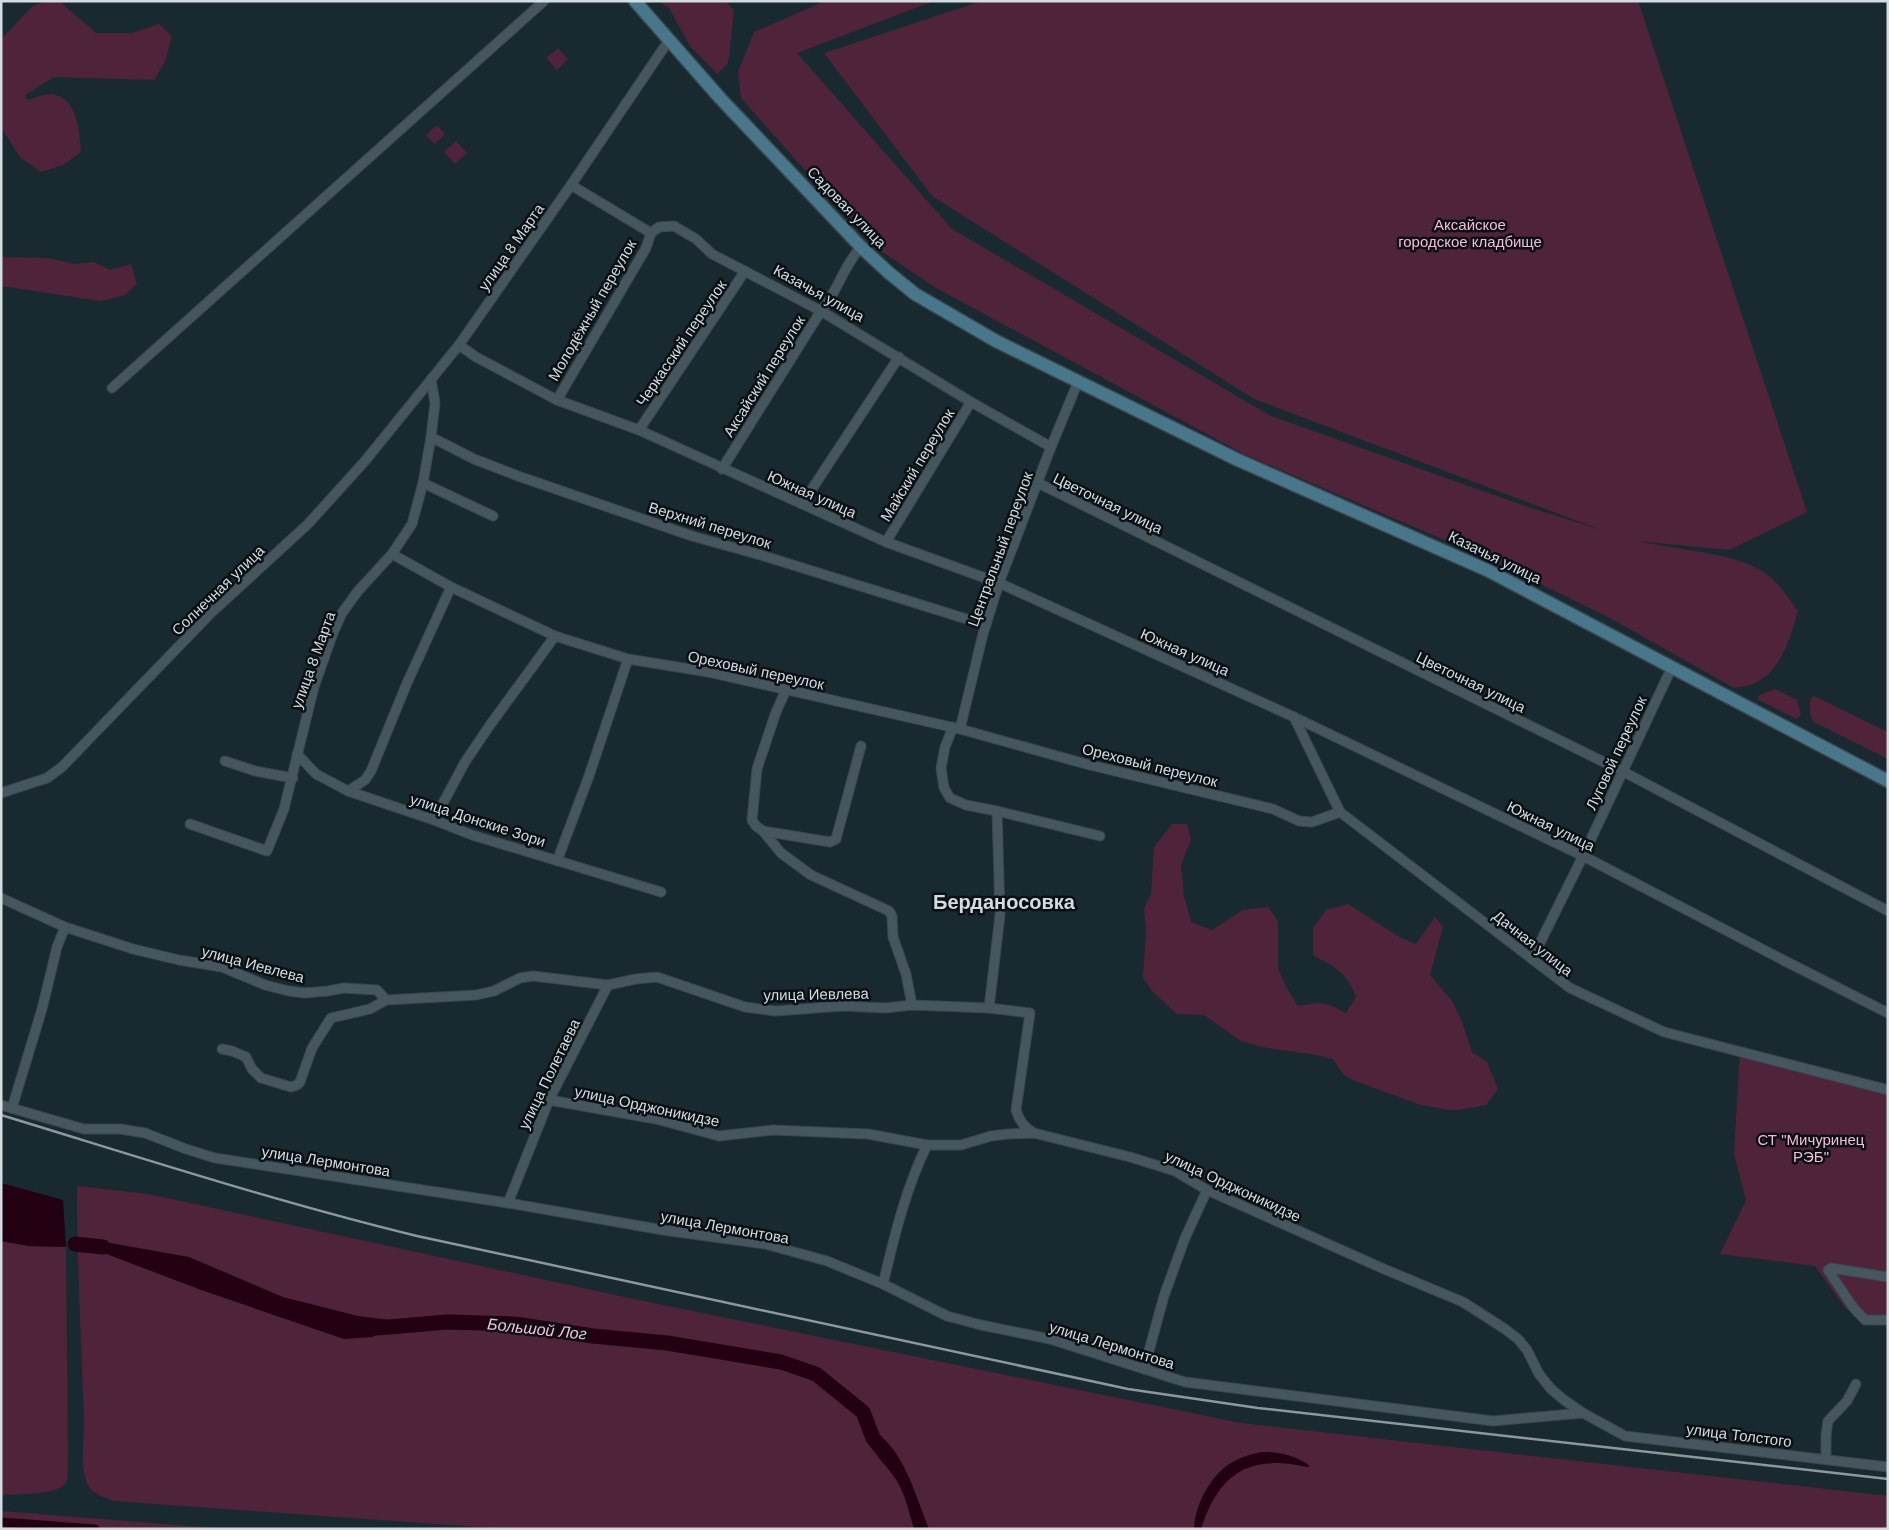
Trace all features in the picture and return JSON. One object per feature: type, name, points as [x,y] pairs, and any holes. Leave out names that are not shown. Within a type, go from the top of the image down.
[{"type":"main road","name":"Садовая улица","points":[[635,1],[726,105],[861,247],[915,294],[996,341],[1078,382]]},
{"type":"main road","name":"Казачья улица","points":[[1078,382],[1238,460],[1489,571],[1888,781]]},
{"type":"street","points":[[112,388],[544,1]]},
{"type":"street","name":"улица 8 Марта","points":[[190,824],[267,851],[284,809],[293,778],[314,687],[342,613],[392,554],[412,524],[423,483],[431,437],[435,404],[431,379],[459,345],[571,185],[669,40]]},
{"type":"street","points":[[571,185],[651,233]]},
{"type":"street","name":"Казачья улица","points":[[651,233],[659,227],[674,226],[696,239],[712,254],[821,311],[971,402],[1051,447]]},
{"type":"street","name":"Молодёжный переулок","points":[[557,400],[646,248],[651,233]]},
{"type":"street","name":"Аксайский переулок","points":[[722,469],[821,311],[828,303],[851,258],[861,247]]},
{"type":"street","name":"Черкасский переулок","points":[[639,430],[745,271]]},
{"type":"street","name":"Южная улица","points":[[459,345],[476,357],[557,400],[639,430],[886,542],[999,583],[1294,717],[1584,856],[1888,1013]]},
{"type":"street","points":[[802,504],[899,358]]},
{"type":"street","name":"Солнечная улица","points":[[1,793],[47,778],[62,767],[210,614],[308,524],[365,461],[431,379]]},
{"type":"street","name":"Центральный переулок","points":[[956,728],[999,583],[1078,382]]},
{"type":"street","name":"Майский переулок","points":[[886,542],[971,402]]},
{"type":"street","name":"Верхний переулок","points":[[431,437],[474,459],[692,536],[764,556],[986,625]]},
{"type":"street","points":[[423,483],[493,516]]},
{"type":"street","name":"Цветочная улица","points":[[1038,483],[1622,771],[1888,911]]},
{"type":"street","name":"Ореховый переулок","points":[[392,554],[451,587],[555,636],[628,659],[708,672],[956,728],[1086,764],[1273,809],[1299,821],[1312,822],[1340,812]]},
{"type":"street","points":[[348,791],[365,780],[371,771],[407,683],[451,587]]},
{"type":"street","points":[[434,820],[465,762],[490,724],[555,636]]},
{"type":"street","points":[[557,861],[589,776],[628,659]]},
{"type":"street","name":"Луговой переулок","points":[[1532,959],[1584,856],[1672,667]]},
{"type":"street","points":[[786,690],[776,712],[757,769],[752,820],[756,826],[764,831],[781,853],[811,875],[889,911],[892,916],[894,937],[906,974],[912,1005]]},
{"type":"street","points":[[1294,717],[1340,812]]},
{"type":"street","points":[[956,728],[944,747],[941,768],[944,788],[950,798],[966,805],[1100,836]]},
{"type":"street","points":[[764,831],[830,842],[836,839],[860,746]]},
{"type":"street","name":"улица Донские Зори","points":[[297,754],[316,774],[348,791],[472,835],[661,892]]},
{"type":"street","points":[[225,761],[255,771],[293,778]]},
{"type":"street","points":[[989,1008],[1000,915],[997,811]]},
{"type":"street","name":"Дачная улица","points":[[1340,812],[1570,988],[1664,1032],[1888,1090]]},
{"type":"street","name":"улица Иевлева","points":[[1,898],[65,927],[133,949],[179,960],[222,966],[265,985],[304,993],[344,988],[377,990],[386,1000],[476,995],[494,991],[520,978],[533,976],[608,986],[636,979],[658,978],[745,1007],[775,1011],[843,1006],[885,1008],[912,1005],[989,1008],[1030,1013],[1016,1110],[1024,1126],[1034,1134]]},
{"type":"street","points":[[12,1108],[42,1009],[57,947],[65,927]]},
{"type":"street","name":"улица Полетаева","points":[[508,1203],[548,1100],[608,986]]},
{"type":"street","points":[[222,1049],[246,1057],[252,1069],[261,1078],[291,1087],[300,1082],[312,1048],[330,1018],[370,1010],[386,1000]]},
{"type":"street","name":"улица Орджоникидзе","points":[[548,1100],[656,1119],[719,1136],[773,1130],[868,1134],[927,1145],[962,1145],[991,1136],[1034,1134],[1130,1157],[1174,1171],[1206,1190],[1463,1302],[1505,1329],[1527,1350],[1539,1374],[1551,1389],[1584,1413]]},
{"type":"street","name":"улица Лермонтова","points":[[1,1105],[84,1129],[120,1129],[145,1133],[215,1158],[508,1203],[663,1230],[765,1244],[827,1261],[883,1284],[947,1316],[1050,1339],[1185,1382],[1492,1421],[1584,1413]]},
{"type":"street","points":[[883,1284],[917,1166],[927,1145]]},
{"type":"street","points":[[1144,1369],[1164,1296],[1185,1238],[1206,1190]]},
{"type":"street","points":[[1888,1277],[1845,1269],[1831,1268],[1828,1270],[1853,1307],[1865,1320],[1888,1320]]},
{"type":"street","points":[[1826,1459],[1828,1421],[1847,1400],[1856,1384]]},
{"type":"street","name":"улица Толстого","points":[[1584,1413],[1625,1436],[1888,1466]]},
{"type":"green space","points":[[49,1],[59,1],[96,33],[132,33],[159,24],[172,36],[165,62],[154,80],[54,77],[25,95],[28,100],[48,94],[60,96],[72,108],[78,125],[81,152],[63,165],[41,172],[20,157],[1,127],[1,39],[34,5]]},
{"type":"green space","points":[[657,1],[726,1],[734,10],[727,65],[717,74],[690,46],[669,8]]},
{"type":"green space","name":"Аксайское городское кладбище","points":[[825,1],[934,1],[797,53],[952,229],[1271,416],[1525,506],[1604,531],[1254,399],[932,196],[824,53],[982,1],[1638,1],[1807,512],[1729,550],[1638,541],[1738,560],[1765,573],[1775,581],[1798,611],[1788,643],[1778,662],[1763,678],[1751,685],[1734,688],[1608,617],[1491,560],[1244,454],[936,288],[881,251],[828,196],[741,98],[738,72],[754,32]]},
{"type":"green space","points":[[558,48],[568,59],[557,70],[546,58]]},
{"type":"green space","points":[[437,125],[445,134],[435,144],[426,135]]},
{"type":"green space","points":[[456,141],[467,153],[455,164],[444,152]]},
{"type":"green space","points":[[1,257],[48,258],[74,264],[94,262],[110,270],[131,264],[137,284],[125,295],[101,301],[1,286]]},
{"type":"green space","points":[[1775,689],[1797,700],[1801,714],[1799,717],[1796,719],[1757,699],[1759,695]]},
{"type":"green space","points":[[1814,696],[1888,732],[1888,759],[1814,722],[1810,708],[1811,698]]},
{"type":"green space","points":[[1172,824],[1187,824],[1191,839],[1181,865],[1184,896],[1191,922],[1212,930],[1243,910],[1268,907],[1278,921],[1278,968],[1286,987],[1298,1006],[1323,1004],[1333,1006],[1346,1013],[1356,997],[1348,981],[1339,971],[1313,955],[1313,928],[1326,910],[1348,904],[1401,938],[1416,944],[1435,917],[1443,927],[1430,975],[1452,1001],[1461,1019],[1472,1052],[1487,1062],[1498,1089],[1486,1105],[1449,1110],[1421,1105],[1355,1081],[1344,1075],[1333,1059],[1262,1047],[1241,1041],[1204,1015],[1177,1014],[1154,993],[1143,978],[1146,930],[1144,908],[1151,894],[1154,847]]},
{"type":"green space","name":"СТ \"Мичуринец РЭБ\"","points":[[1740,1048],[1888,1088],[1888,1316],[1865,1318],[1845,1308],[1815,1266],[1720,1254],[1746,1200],[1734,1154]]},
{"type":"green space","points":[[77,1186],[148,1194],[629,1298],[1241,1423],[1888,1496],[1888,1529],[506,1529],[114,1501],[91,1490],[83,1467],[84,1418],[78,1273]]},
{"type":"green space","points":[[1,1241],[29,1246],[66,1247],[68,1470],[65,1484],[52,1491],[1,1495]]},
{"type":"green space","points":[[1,1511],[226,1529],[1,1529]]},
{"type":"shaded area","points":[[1,1183],[63,1200],[66,1247],[29,1246],[1,1241]]},
{"type":"shaded area","points":[[105,1242],[189,1257],[283,1297],[358,1316],[406,1322],[372,1337],[344,1339],[204,1291],[80,1244]]},
{"type":"shaded area","points":[[870,1432],[884,1439],[899,1458],[911,1481],[929,1529],[914,1529],[901,1490],[895,1478],[874,1450],[871,1444]]},
{"type":"shaded area","points":[[1262,1452],[1287,1455],[1299,1459],[1310,1466],[1268,1463],[1253,1466],[1239,1472],[1227,1481],[1217,1494],[1208,1510],[1201,1529],[1194,1529],[1200,1503],[1213,1479],[1225,1467],[1238,1459]]},
{"type":"waterway","name":"Большой Лог","points":[[75,1244],[103,1247]]},
{"type":"waterway","name":"Большой Лог","points":[[377,1328],[447,1322],[515,1324],[593,1336],[667,1343],[781,1362],[816,1374],[863,1412],[873,1438],[881,1448]]},
{"type":"waterway","points":[[1,1522],[95,1529]]},
{"type":"railway","points":[[1,1115],[260,1194],[417,1236],[1128,1389],[1258,1408],[1888,1479]]},
{"type":"district","name":"Берданосовка","points":[[1004,902]]}]
